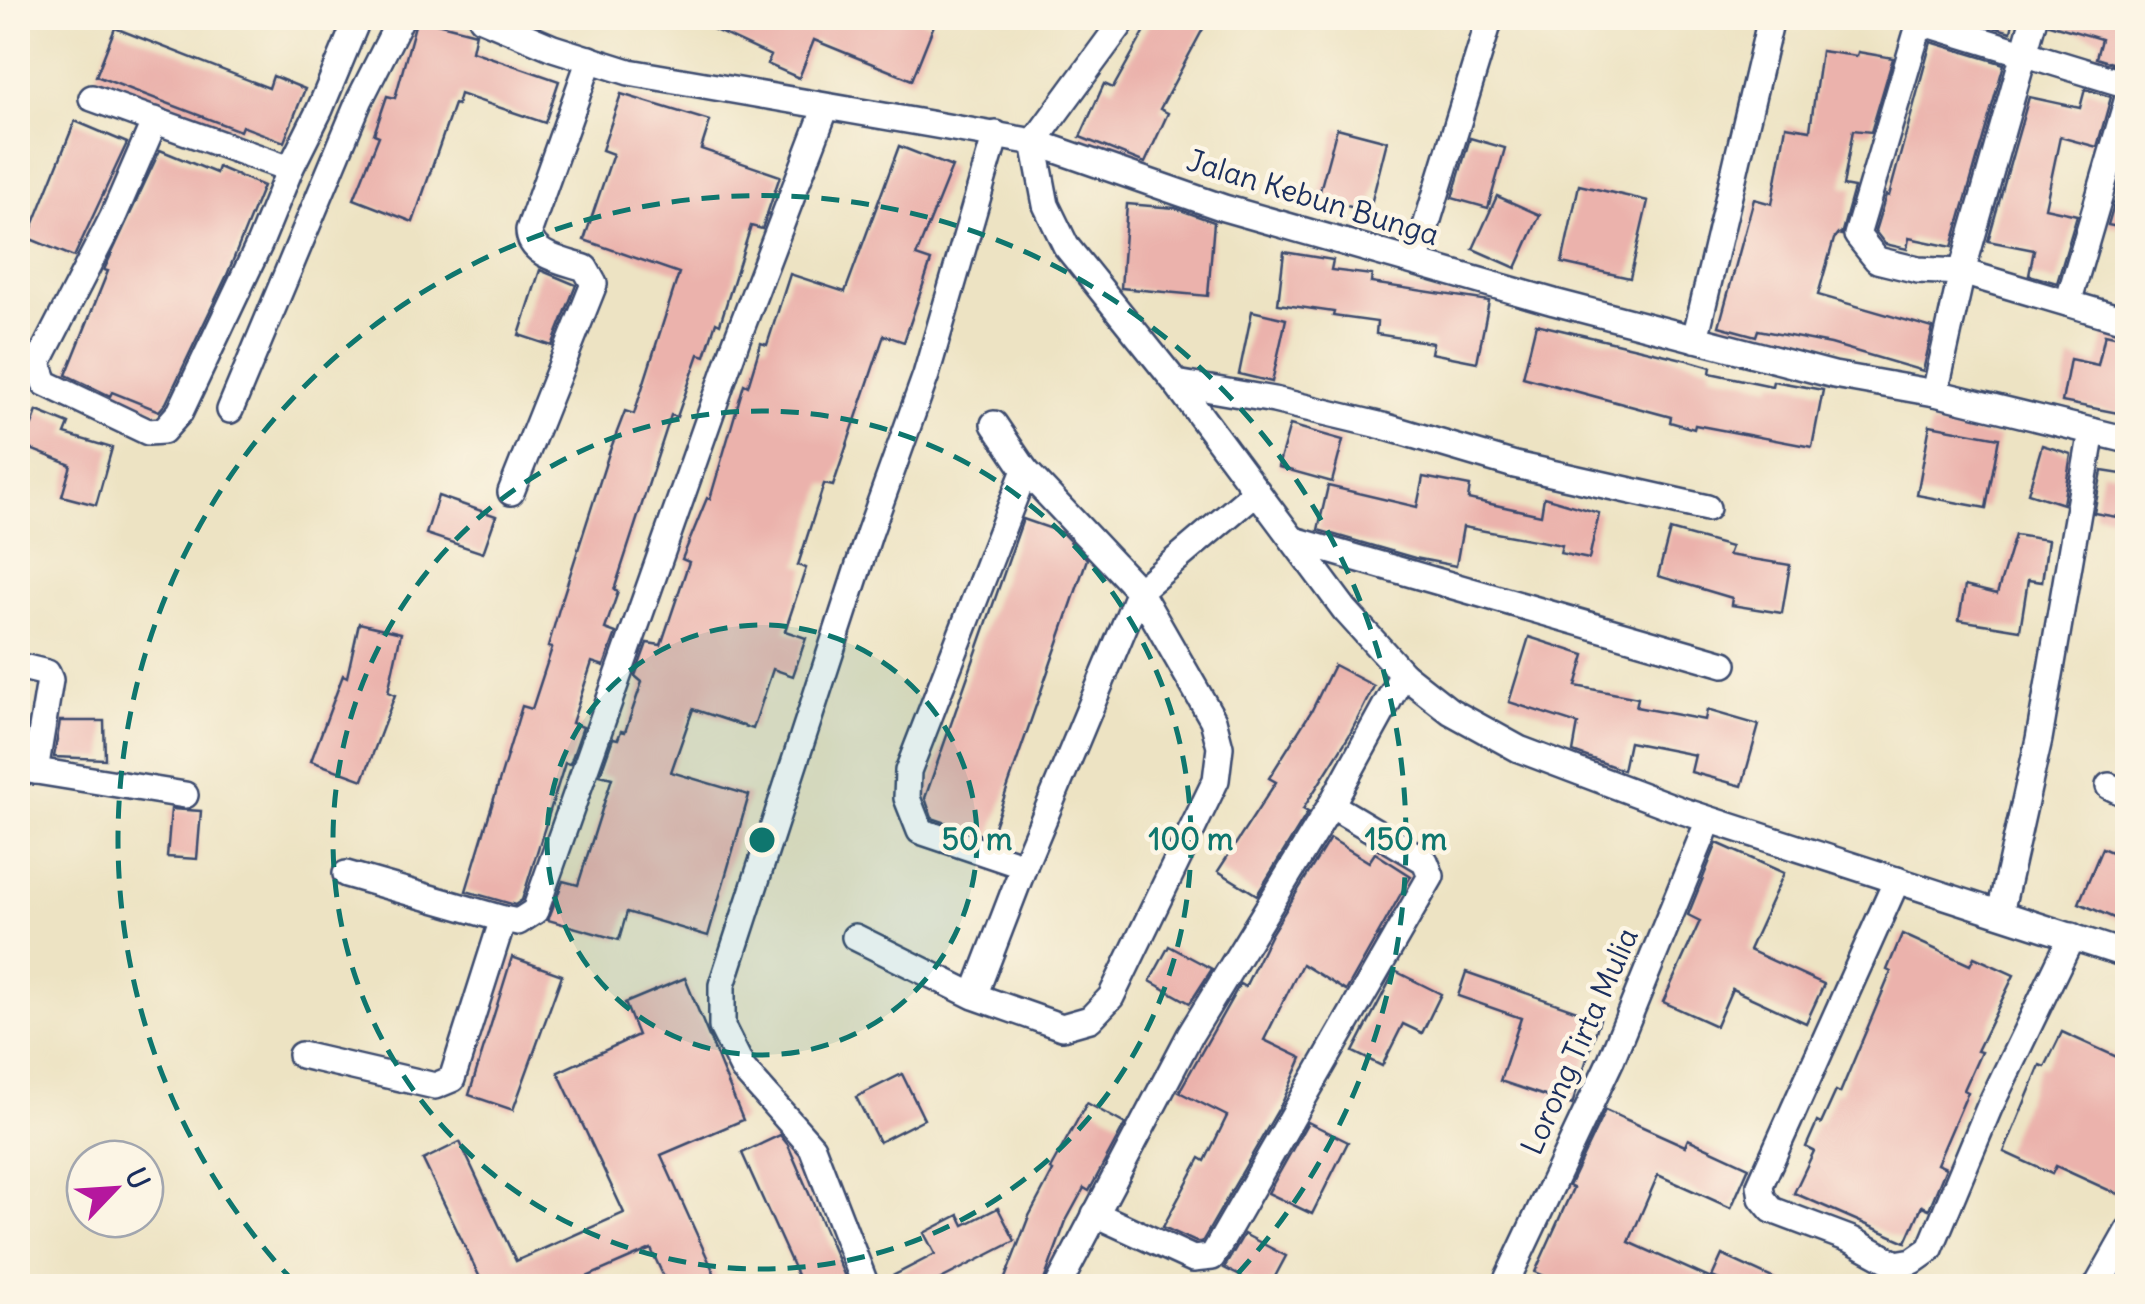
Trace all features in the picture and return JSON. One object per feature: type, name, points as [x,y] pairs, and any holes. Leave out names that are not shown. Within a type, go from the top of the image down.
[{"type":"street","points":[[156,120],[113,216],[38,362],[45,383],[148,432],[163,431],[180,412],[259,245],[358,18]]},
{"type":"street","points":[[230,410],[360,99],[401,18]]},
{"type":"street","name":"Jalan Kebun Bunga","points":[[486,18],[590,59],[646,76],[1034,142],[1224,208],[1415,262],[1834,375],[1935,393],[2128,440]]},
{"type":"street","points":[[1125,18],[1034,142],[1046,205],[1066,246],[1176,383],[1344,610],[1403,674],[1450,711],[1519,749],[1709,820],[2128,954]]},
{"type":"street","points":[[1415,262],[1490,18]]},
{"type":"street","points":[[1695,338],[1771,18]]},
{"type":"street","points":[[1935,393],[1962,272],[2034,18]]},
{"type":"street","points":[[2128,85],[1932,21],[1918,29],[1858,235],[1877,260],[1918,270],[1962,272],[2128,321]]},
{"type":"street","points":[[510,492],[594,284],[585,268],[539,251],[528,238],[590,59]]},
{"type":"street","points":[[92,98],[290,168]]},
{"type":"street","points":[[2068,303],[2128,98]]},
{"type":"street","points":[[346,874],[518,922],[535,911],[736,342],[826,107]]},
{"type":"street","points":[[866,1286],[812,1148],[743,1069],[722,1027],[722,985],[869,534],[926,375],[996,134]]},
{"type":"street","points":[[1176,383],[1274,400],[1383,426],[1515,465],[1707,508]]},
{"type":"street","points":[[855,937],[974,996],[1062,1027],[1090,1018],[1111,997],[1216,780],[1220,747],[1213,720],[1139,591],[1025,470],[994,424]]},
{"type":"street","points":[[2000,913],[2040,739],[2092,431]]},
{"type":"street","points":[[1024,866],[920,832],[907,798],[908,771],[1025,470]]},
{"type":"street","points":[[974,996],[1139,591],[1258,491]]},
{"type":"street","points":[[1294,540],[1724,664]]},
{"type":"street","points":[[18,666],[46,673],[50,680],[26,770],[184,795]]},
{"type":"street","points":[[1058,1286],[1190,1035],[1331,805],[1403,674]]},
{"type":"street","points":[[1094,1214],[1193,1259],[1212,1257],[1431,876],[1425,862],[1331,805]]},
{"type":"street","name":"Lorong Tirta Mulia","points":[[1504,1286],[1611,1060],[1709,820]]},
{"type":"street","points":[[1897,880],[1760,1184],[1762,1198],[1772,1210],[1852,1240],[1896,1264],[1913,1261],[1930,1249],[1989,1108],[2072,936]]},
{"type":"street","points":[[301,1055],[434,1086],[452,1080],[503,919]]},
{"type":"street","points":[[2098,1286],[2128,1231]]},
{"type":"building","points":[[417,18],[476,33],[472,51],[559,81],[545,123],[460,94],[413,222],[354,199],[379,136],[374,134],[387,96],[395,98]]},
{"type":"building","points":[[689,18],[916,18],[934,25],[912,80],[814,40],[799,78],[767,64],[771,56]]},
{"type":"building","points":[[1152,18],[1187,18],[1204,27],[1160,109],[1168,113],[1145,163],[1080,137],[1104,84],[1113,88]]},
{"type":"building","points":[[1962,18],[2014,18],[2011,32]]},
{"type":"building","points":[[2050,18],[2128,21],[2128,68],[2096,58],[2101,39],[2049,24]]},
{"type":"building","points":[[115,28],[269,88],[273,76],[305,89],[284,142],[242,126],[240,131],[96,76]]},
{"type":"building","points":[[1931,42],[2004,64],[1952,247],[1909,238],[1907,249],[1885,244],[1875,231],[1886,195],[1889,196]]},
{"type":"building","points":[[1821,51],[1893,58],[1871,132],[1853,130],[1843,186],[1854,188],[1818,295],[1933,328],[1923,371],[1831,344],[1758,330],[1756,336],[1719,326],[1754,199],[1772,204],[1786,126],[1810,130]]},
{"type":"building","points":[[2085,89],[2111,97],[2097,147],[2060,137],[2045,208],[2077,215],[2057,283],[2029,275],[2034,250],[1988,241],[2029,97],[2080,108]]},
{"type":"building","points":[[621,94],[710,121],[701,149],[780,176],[762,229],[751,226],[720,324],[716,322],[705,356],[699,354],[677,417],[671,415],[614,590],[618,592],[605,629],[616,633],[604,666],[592,662],[572,723],[583,727],[570,764],[565,763],[522,900],[515,905],[466,891],[522,706],[532,709],[552,648],[548,647],[559,609],[609,453],[625,411],[634,414],[679,273],[584,240],[613,154],[602,150]]},
{"type":"building","points":[[75,121],[127,143],[74,257],[28,238]]},
{"type":"building","points":[[1337,128],[1387,141],[1369,212],[1318,198]]},
{"type":"building","points":[[1470,138],[1505,148],[1488,208],[1452,198]]},
{"type":"building","points":[[899,146],[952,167],[916,256],[931,261],[904,342],[884,335],[833,486],[824,484],[798,565],[806,568],[785,631],[806,638],[793,676],[773,669],[753,729],[693,709],[671,772],[749,795],[708,936],[627,912],[619,940],[548,920],[563,881],[578,885],[612,778],[600,775],[613,738],[618,739],[621,731],[625,732],[642,682],[635,676],[647,643],[661,645],[689,562],[682,559],[707,498],[710,499],[744,384],[748,386],[761,343],[767,345],[790,274],[845,292]]},
{"type":"building","points":[[160,150],[216,173],[218,167],[263,186],[227,275],[159,411],[112,392],[110,396],[66,375],[108,271],[104,270]]},
{"type":"building","points":[[1579,185],[1648,201],[1630,278],[1562,263]]},
{"type":"building","points":[[1497,196],[1540,215],[1516,268],[1473,249]]},
{"type":"building","points":[[2115,201],[2128,203],[2128,229],[2108,225]]},
{"type":"building","points":[[1127,204],[1175,208],[1214,222],[1208,296],[1121,288]]},
{"type":"building","points":[[1284,252],[1333,260],[1331,270],[1372,275],[1371,283],[1489,301],[1477,362],[1431,353],[1433,343],[1376,334],[1377,322],[1278,304]]},
{"type":"building","points":[[540,270],[576,285],[552,346],[519,335]]},
{"type":"building","points":[[1252,311],[1286,319],[1272,382],[1239,374]]},
{"type":"building","points":[[1536,324],[1687,360],[1711,367],[1710,373],[1772,386],[1773,381],[1823,390],[1812,447],[1695,425],[1694,429],[1670,422],[1671,417],[1523,377]]},
{"type":"building","points":[[2105,334],[2128,339],[2128,415],[2062,402],[2070,359],[2098,365]]},
{"type":"building","points":[[37,411],[69,424],[65,434],[112,448],[96,505],[62,496],[71,465],[18,444],[18,418],[32,425]]},
{"type":"building","points":[[1290,425],[1343,440],[1332,482],[1278,467]]},
{"type":"building","points":[[1930,425],[1999,438],[1986,508],[1917,495]]},
{"type":"building","points":[[2042,445],[2071,454],[2063,504],[2028,493]]},
{"type":"building","points":[[2102,471],[2128,475],[2128,519],[2094,513]]},
{"type":"building","points":[[1423,477],[1470,486],[1468,499],[1541,515],[1544,497],[1599,513],[1589,559],[1560,553],[1562,545],[1463,527],[1456,566],[1318,530],[1328,486],[1417,507]]},
{"type":"building","points":[[438,496],[496,516],[483,553],[426,534]]},
{"type":"building","points":[[1023,519],[1061,532],[1087,559],[990,838],[932,818],[925,798]]},
{"type":"building","points":[[1670,530],[1731,547],[1728,555],[1790,565],[1782,613],[1731,605],[1732,598],[1658,576]]},
{"type":"building","points":[[2015,535],[2048,540],[2042,582],[2028,580],[2020,630],[1959,620],[1965,586],[1997,594]]},
{"type":"building","points":[[359,623],[401,633],[388,692],[395,695],[363,780],[311,761],[343,675],[347,677]]},
{"type":"building","points":[[1529,637],[1585,655],[1576,686],[1638,698],[1636,707],[1705,720],[1707,710],[1759,725],[1742,786],[1691,772],[1695,755],[1629,742],[1623,770],[1573,752],[1578,724],[1509,702]]},
{"type":"building","points":[[1334,665],[1374,686],[1349,736],[1303,809],[1308,812],[1257,895],[1218,871],[1276,782],[1269,778],[1312,710]]},
{"type":"building","points":[[60,721],[104,721],[105,759],[54,757]]},
{"type":"building","points":[[171,809],[201,811],[197,859],[167,857]]},
{"type":"building","points":[[1330,838],[1369,862],[1375,853],[1411,876],[1346,991],[1302,964],[1264,1040],[1302,1058],[1283,1101],[1202,1242],[1196,1242],[1163,1227],[1200,1158],[1205,1161],[1227,1116],[1179,1092],[1240,984],[1245,987],[1271,934]]},
{"type":"building","points":[[1717,843],[1784,873],[1749,950],[1824,984],[1806,1023],[1732,989],[1716,1026],[1663,1002],[1700,921],[1688,915]]},
{"type":"building","points":[[2102,848],[2128,859],[2128,924],[2079,903]]},
{"type":"building","points":[[1902,934],[1970,965],[1974,957],[2014,975],[1977,1051],[1981,1052],[1964,1090],[1968,1092],[1937,1164],[1946,1168],[1929,1209],[1922,1206],[1906,1242],[1794,1193],[1814,1151],[1806,1147],[1836,1091],[1840,1093],[1891,972],[1887,970]]},
{"type":"building","points":[[1169,946],[1212,969],[1190,1003],[1150,981]]},
{"type":"building","points":[[512,957],[562,975],[513,1110],[469,1095]]},
{"type":"building","points":[[1395,971],[1441,994],[1422,1033],[1403,1024],[1382,1066],[1353,1052]]},
{"type":"building","points":[[1466,972],[1600,1019],[1572,1105],[1500,1081],[1521,1018],[1458,996]]},
{"type":"building","points":[[685,978],[743,1120],[661,1155],[720,1286],[668,1286],[651,1249],[566,1286],[484,1286],[423,1160],[460,1142],[516,1261],[624,1213],[558,1072],[638,1035],[625,1003]]},
{"type":"building","points":[[2062,1032],[2128,1062],[2128,1199],[2056,1166],[2052,1174],[2004,1152],[2040,1065],[2045,1067]]},
{"type":"building","points":[[902,1074],[924,1119],[879,1142],[856,1097]]},
{"type":"building","points":[[1087,1103],[1125,1124],[1089,1191],[1084,1188],[1066,1221],[1042,1286],[1002,1286],[1029,1216],[1053,1171],[1050,1169]]},
{"type":"building","points":[[1605,1110],[1685,1146],[1688,1139],[1749,1167],[1731,1208],[1658,1175],[1629,1242],[1727,1286],[1567,1286],[1535,1272]]},
{"type":"building","points":[[1308,1122],[1348,1142],[1312,1214],[1268,1193]]},
{"type":"building","points":[[780,1135],[788,1145],[849,1286],[802,1286],[742,1153]]},
{"type":"building","points":[[998,1208],[1015,1241],[939,1280],[942,1286],[882,1286],[881,1282],[935,1254],[924,1233],[959,1215],[964,1225]]},
{"type":"building","points":[[1244,1234],[1286,1256],[1270,1286],[1260,1286],[1224,1268]]},
{"type":"building","points":[[1722,1255],[1790,1286],[1733,1286],[1712,1277]]}]
